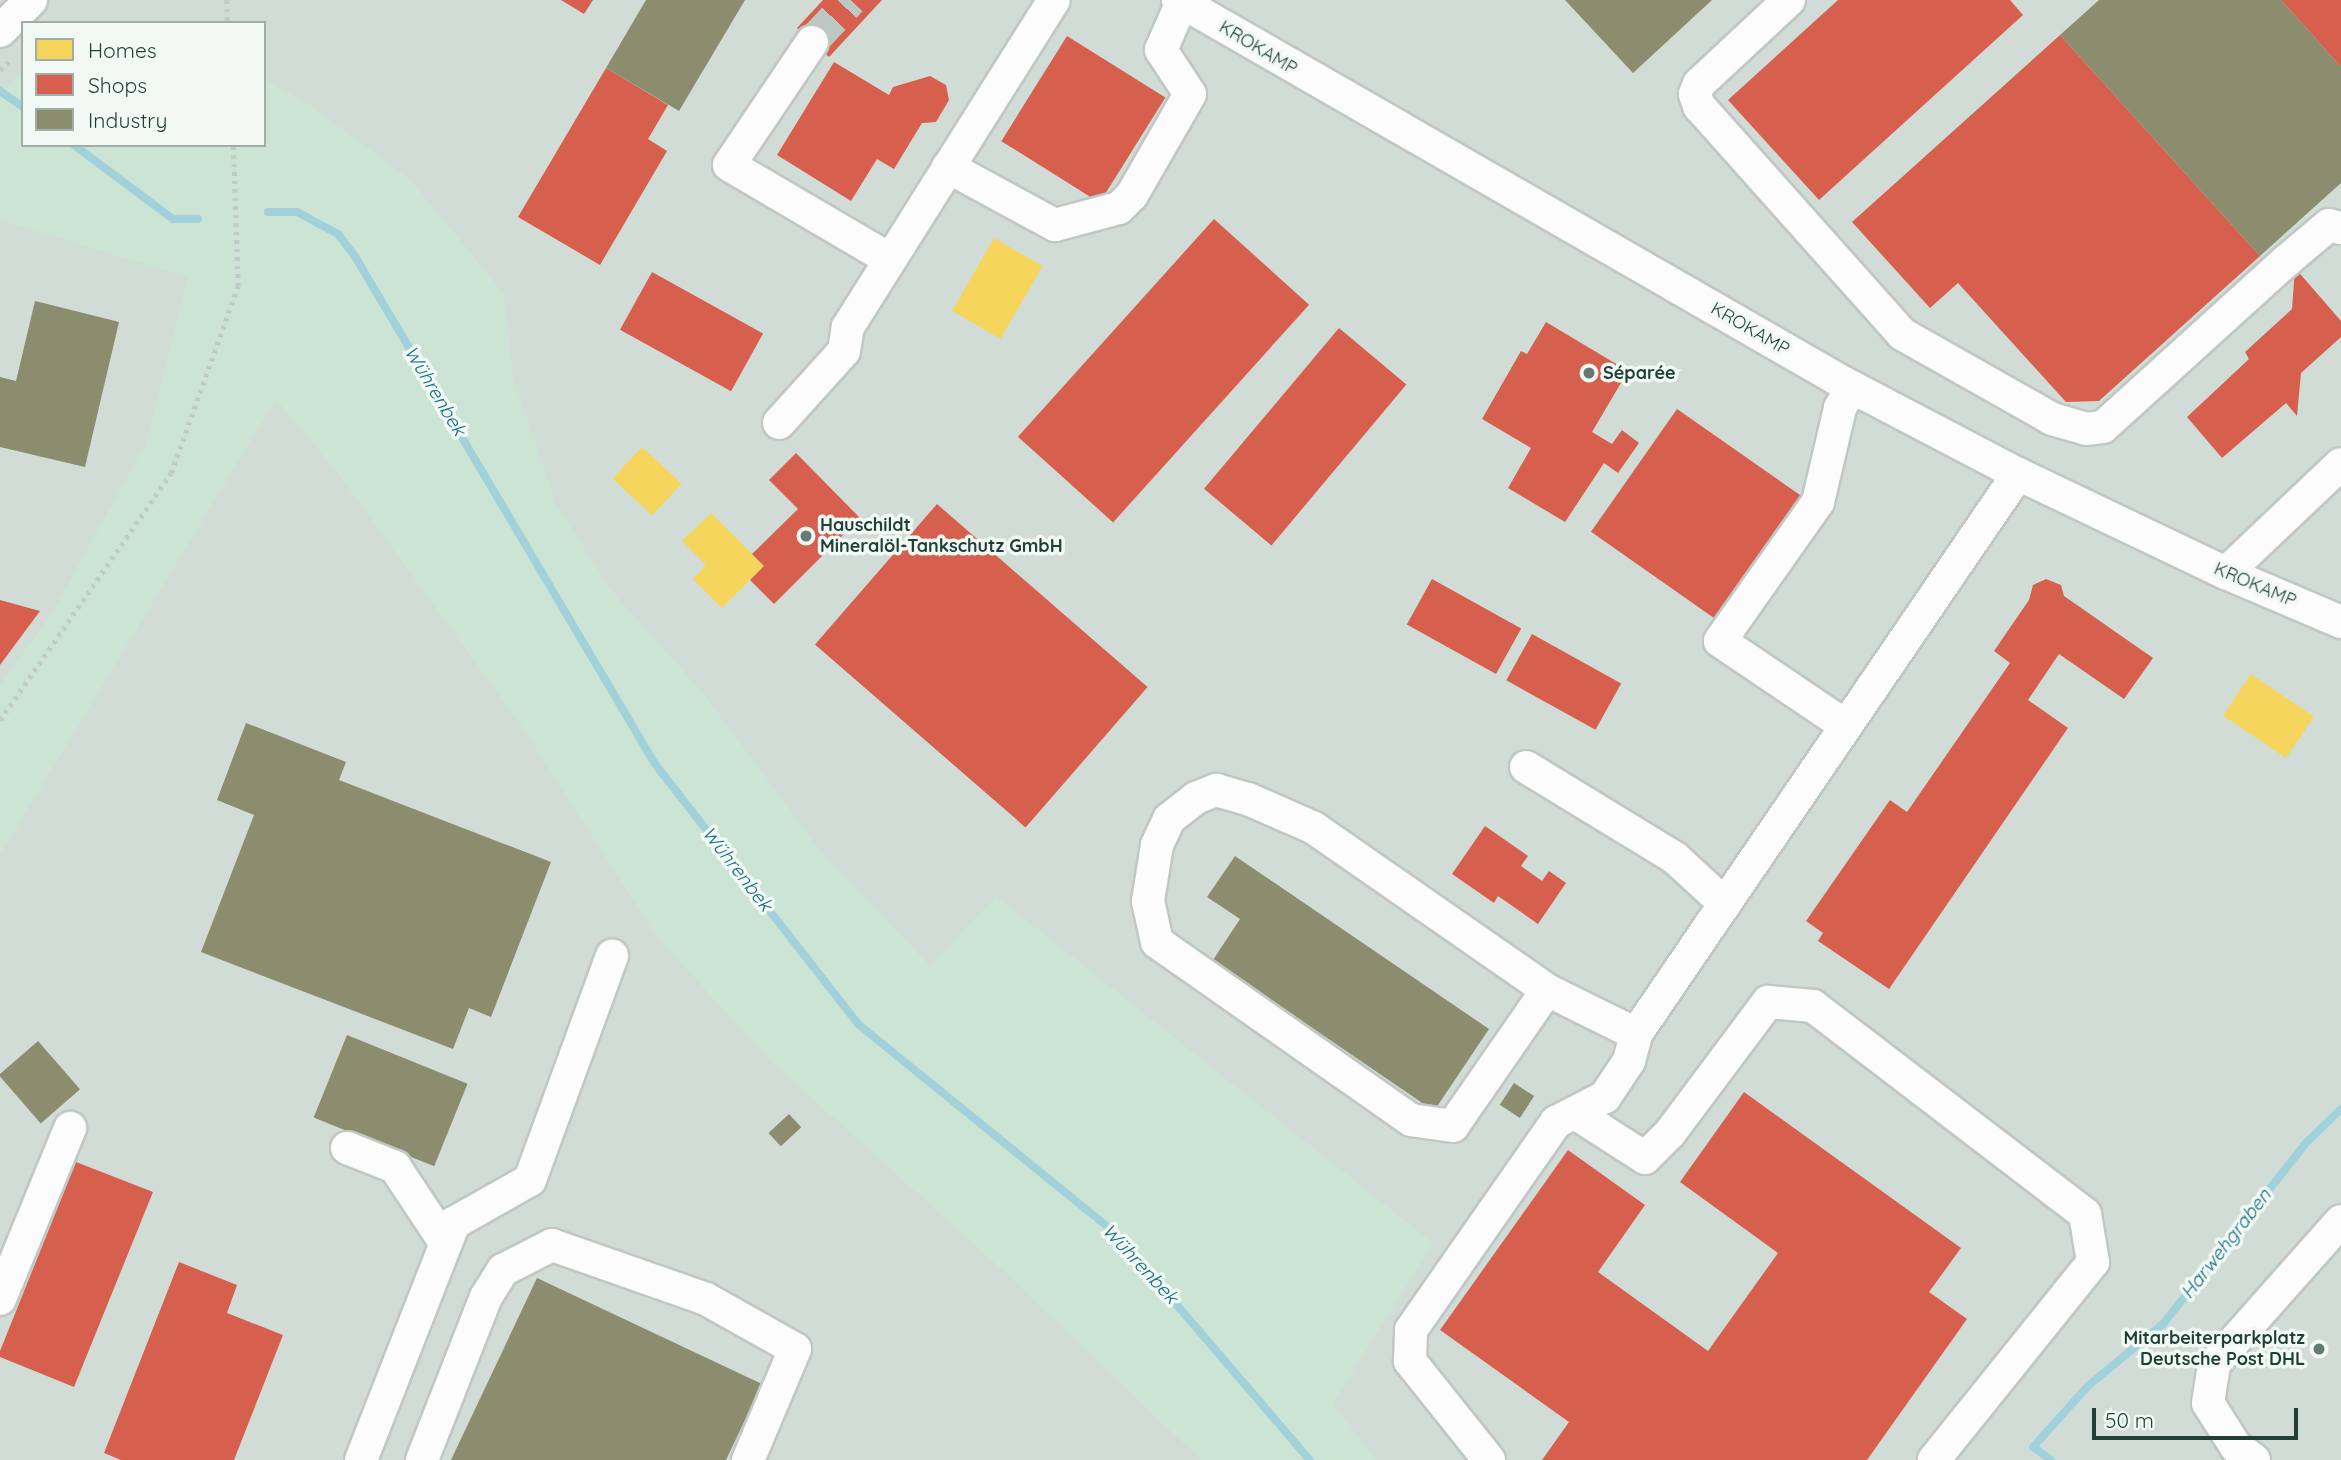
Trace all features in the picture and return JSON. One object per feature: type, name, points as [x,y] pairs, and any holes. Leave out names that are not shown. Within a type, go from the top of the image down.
[{"type":"street","points":[[0,31],[31,0]]},
{"type":"street","points":[[779,424],[844,351],[848,327],[1054,0]]},
{"type":"street","points":[[1789,0],[1699,84],[1695,94],[1699,106],[1902,334],[2052,419],[2087,429],[2103,427],[2293,254],[2329,225],[2341,228]]},
{"type":"street","points":[[948,167],[1055,225],[1119,208],[1132,195],[1190,94],[1161,50],[1180,1]]},
{"type":"street","name":"KROKAMP","points":[[1180,1],[1217,9],[1852,387],[2018,474],[2226,573],[2341,622]]},
{"type":"street","points":[[813,42],[729,165],[889,259]]},
{"type":"street","points":[[1846,726],[1720,640],[1818,502],[1840,408],[1852,387]]},
{"type":"street","points":[[2226,573],[2341,464]]},
{"type":"street","points":[[1489,1460],[1410,1361],[1411,1330],[1556,1122],[1605,1097],[1633,1047],[1724,904],[2018,474]]},
{"type":"street","points":[[1527,766],[1675,858],[1724,904]]},
{"type":"street","points":[[1547,990],[1453,1126],[1411,1120],[1157,942],[1148,901],[1157,845],[1169,818],[1196,799],[1216,790],[1248,799],[1314,828],[1633,1047]]},
{"type":"street","points":[[361,1460],[454,1223],[530,1180],[612,956]]},
{"type":"street","points":[[1575,1113],[1645,1158],[1670,1133],[1768,1002],[1812,1006],[2085,1214],[2093,1262],[1934,1460]]},
{"type":"street","points":[[0,1299],[70,1128]]},
{"type":"street","points":[[346,1148],[396,1167],[446,1244]]},
{"type":"street","points":[[2254,1460],[2236,1447],[2208,1404],[2214,1364],[2341,1221]]},
{"type":"street","points":[[422,1460],[486,1297],[503,1270],[552,1245],[705,1299],[795,1349],[748,1460]]},
{"type":"path","points":[[227,0],[228,21]]},
{"type":"path","points":[[0,720],[171,474],[239,286],[233,147]]},
{"type":"shaded area","points":[[0,0],[2341,0],[2341,1460],[0,1460]]},
{"type":"green space","points":[[21,71],[21,147],[266,147],[266,81],[301,99],[410,179],[504,294],[513,377],[556,504],[611,590],[703,693],[819,849],[930,966],[996,896],[1433,1243],[1333,1403],[1376,1460],[1201,1460],[1009,1276],[772,1062],[656,936],[523,728],[340,476],[276,399],[0,855],[0,685],[51,615],[146,443],[187,277],[0,220],[0,93]]},
{"type":"building: Homes","points":[[994,238],[1042,266],[1000,339],[952,311]]},
{"type":"building: Homes","points":[[642,447],[681,484],[652,515],[613,478]]},
{"type":"building: Homes","points":[[711,513],[764,566],[722,608],[693,579],[706,565],[682,541]]},
{"type":"building: Homes","points":[[2251,674],[2314,716],[2286,758],[2223,715]]},
{"type":"building: Shops","points":[[561,0],[593,0],[584,14]]},
{"type":"building: Shops","points":[[823,0],[882,0],[829,57],[797,28]]},
{"type":"building: Shops","points":[[1838,0],[2010,0],[2023,15],[1819,200],[1728,100]]},
{"type":"building: Shops","points":[[2281,0],[2341,0],[2341,67]]},
{"type":"building: Shops","points":[[2060,35],[2260,256],[2099,401],[2066,402],[1958,283],[1930,308],[1852,222]]},
{"type":"building: Shops","points":[[1067,36],[1165,97],[1100,203],[1001,141]]},
{"type":"building: Shops","points":[[834,62],[889,95],[893,87],[930,76],[946,85],[949,100],[936,122],[922,123],[894,169],[877,159],[851,201],[777,155]]},
{"type":"building: Shops","points":[[606,68],[668,105],[648,139],[667,151],[600,265],[518,217]]},
{"type":"building: Shops","points":[[1214,219],[1309,305],[1113,522],[1018,437]]},
{"type":"building: Shops","points":[[2295,268],[2341,321],[2341,337],[2301,373],[2297,416],[2286,403],[2222,458],[2187,417],[2249,359],[2245,352],[2292,309]]},
{"type":"building: Shops","points":[[652,272],[763,334],[731,391],[620,330]]},
{"type":"building: Shops","points":[[1546,322],[1628,371],[1592,432],[1612,444],[1622,430],[1639,443],[1618,473],[1604,463],[1565,522],[1508,488],[1531,448],[1482,419],[1521,351],[1527,354]]},
{"type":"building: Shops","points":[[1339,328],[1406,385],[1271,545],[1204,489]]},
{"type":"building: Shops","points":[[1677,409],[1801,496],[1715,618],[1591,532]]},
{"type":"building: Shops","name":"Hauschildt Mineralöl-Tankschutz GmbH","points":[[796,453],[860,518],[774,604],[750,580],[764,566],[752,554],[798,509],[769,480]]},
{"type":"building: Shops","points":[[937,504],[1148,687],[1026,827],[815,644]]},
{"type":"building: Shops","points":[[1432,579],[1521,628],[1496,674],[1407,624]]},
{"type":"building: Shops","points":[[2046,579],[2061,585],[2064,596],[2153,658],[2124,699],[2059,654],[2028,700],[2068,728],[1889,989],[1818,941],[1823,933],[1806,921],[1890,800],[1907,812],[2010,663],[1994,651],[2029,600],[2033,585]]},
{"type":"building: Shops","points":[[0,600],[40,611],[0,665]]},
{"type":"building: Shops","points":[[1532,634],[1621,683],[1596,730],[1506,680]]},
{"type":"building: Shops","points":[[1485,826],[1528,856],[1521,866],[1542,881],[1549,871],[1566,883],[1538,924],[1498,896],[1494,903],[1452,874]]},
{"type":"building: Shops","points":[[1744,1092],[1961,1248],[1929,1292],[1967,1319],[1867,1460],[1542,1460],[1569,1422],[1440,1330],[1568,1150],[1645,1205],[1598,1272],[1708,1351],[1778,1253],[1680,1182]]},
{"type":"building: Shops","points":[[76,1162],[153,1192],[74,1387],[0,1357],[0,1351]]},
{"type":"building: Shops","points":[[179,1262],[237,1285],[227,1313],[283,1335],[234,1460],[121,1460],[104,1453]]},
{"type":"building: Industry","points":[[646,0],[745,0],[679,111],[606,68]]},
{"type":"building: Industry","points":[[1565,0],[1712,0],[1633,73]]},
{"type":"building: Industry","points":[[2099,0],[2281,0],[2341,67],[2341,183],[2260,256],[2060,35]]},
{"type":"building: Industry","points":[[35,301],[119,322],[85,467],[0,447],[0,377],[16,381]]},
{"type":"building: Industry","points":[[246,723],[346,762],[339,780],[551,862],[491,1017],[469,1008],[453,1049],[201,952],[254,815],[217,800]]},
{"type":"building: Industry","points":[[1235,856],[1489,1029],[1434,1111],[1213,960],[1240,919],[1207,897]]},
{"type":"building: Industry","points":[[347,1035],[468,1084],[434,1166],[314,1118]]},
{"type":"building: Industry","points":[[38,1041],[80,1089],[41,1123],[0,1077]]},
{"type":"building: Industry","points":[[1514,1083],[1534,1096],[1520,1118],[1500,1105]]},
{"type":"building: Industry","points":[[789,1114],[801,1127],[781,1146],[769,1133]]},
{"type":"building: Industry","points":[[537,1278],[762,1384],[726,1460],[451,1460]]},
{"type":"waterway","name":"Wührenbek","points":[[0,91],[21,106]]},
{"type":"waterway","name":"Wührenbek","points":[[77,147],[173,219],[198,219]]},
{"type":"waterway","name":"Wührenbek","points":[[268,212],[297,212],[338,234],[356,258],[655,764],[858,1024],[1116,1234],[1310,1460]]},
{"type":"waterway","name":"Harwehgraben","points":[[2051,1460],[2033,1447],[2088,1386],[2163,1324],[2306,1143],[2341,1109]]},
{"type":"tunnel","points":[[812,42],[851,0]]},
{"type":"place","name":"Séparée","points":[[1589,373]]},
{"type":"place","name":"Hauschildt Mineralöl-Tankschutz GmbH","points":[[806,536]]},
{"type":"place","name":"Mitarbeiterparkplatz Deutsche Post DHL","points":[[2319,1349]]}]
